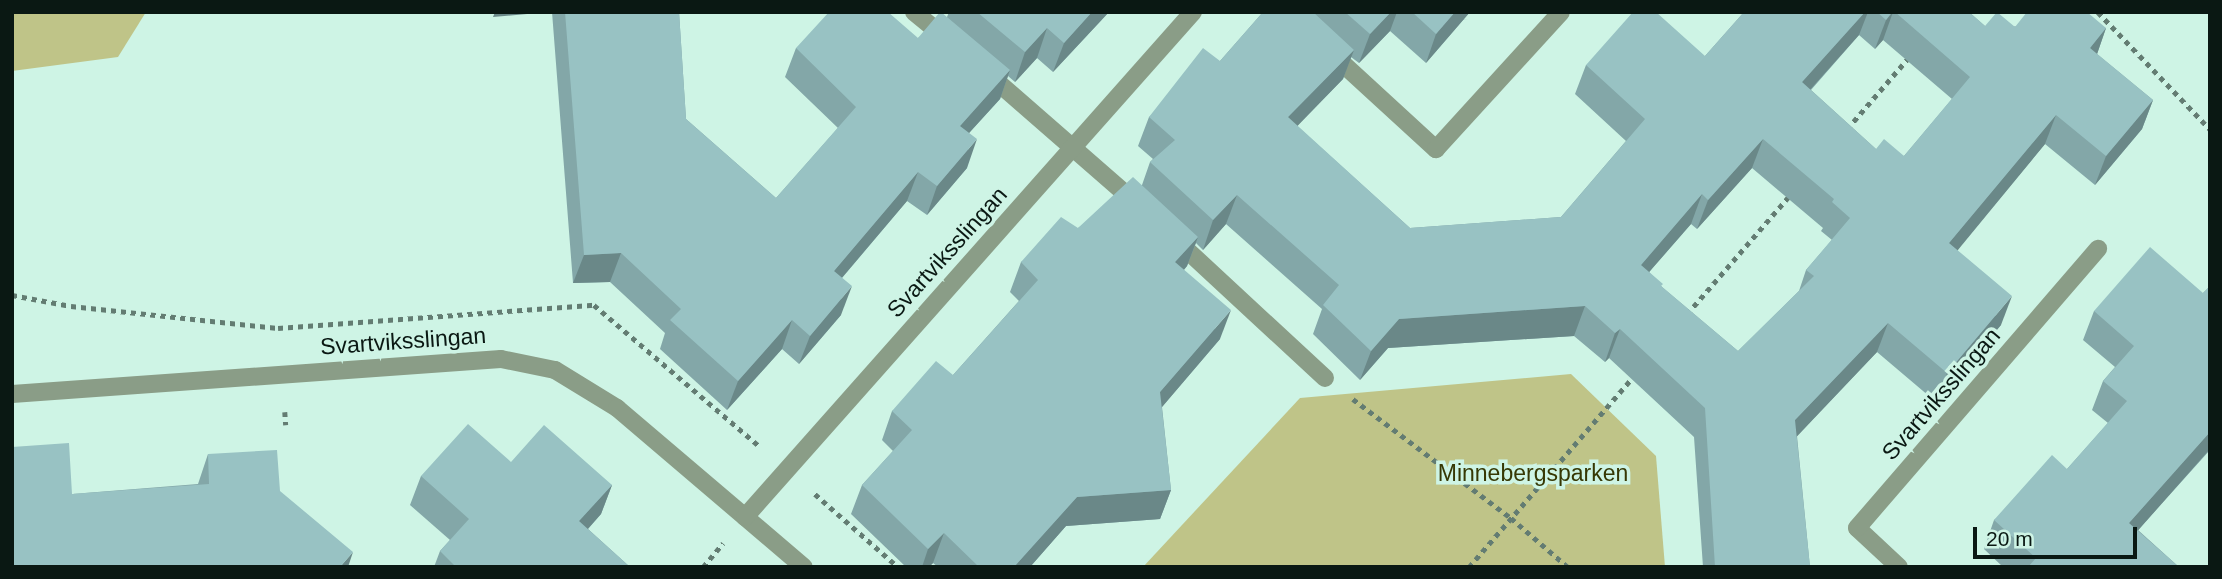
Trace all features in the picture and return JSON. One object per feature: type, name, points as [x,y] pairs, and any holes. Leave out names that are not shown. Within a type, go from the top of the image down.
[{"type":"street","points":[[914,12],[957,48]]},
{"type":"street","name":"Svartviksslingan","points":[[745,517],[1192,12]]},
{"type":"street","points":[[1316,40],[1436,149],[1561,12]]},
{"type":"street","points":[[978,66],[1073,146],[1325,377]]},
{"type":"street","name":"Svartviksslingan","points":[[1899,567],[1857,528],[2098,249]]},
{"type":"street","name":"Svartviksslingan","points":[[12,394],[500,359],[555,370],[617,408],[804,567]]},
{"type":"path","points":[[2098,12],[2210,129]]},
{"type":"path","points":[[1838,139],[1911,54]]},
{"type":"path","points":[[1684,318],[1793,191]]},
{"type":"path","points":[[12,295],[71,306],[278,328]]},
{"type":"path","points":[[1469,567],[1638,371]]},
{"type":"path","points":[[1325,377],[1511,518],[1568,567]]},
{"type":"green space","points":[[12,12],[146,12],[118,57],[12,71]]},
{"type":"green space","name":"Minnebergsparken","points":[[1571,374],[1656,456],[1665,567],[1143,567],[1300,398]]},
{"type":"building","points":[[565,12],[679,12],[686,119],[776,198],[856,107],[796,48],[829,12],[888,12],[918,38],[941,12],[1010,70],[960,126],[977,139],[937,186],[918,172],[834,271],[852,286],[810,336],[792,320],[738,381],[670,320],[681,309],[621,253],[584,255]]},
{"type":"building","points":[[977,12],[1092,12],[1064,43],[1047,28],[1025,52]]},
{"type":"building","points":[[1263,12],[1313,12],[1354,50],[1288,117],[1410,228],[1561,217],[1645,119],[1586,65],[1633,12],[1656,12],[1705,56],[1744,12],[1865,12],[1802,82],[1876,149],[1884,139],[1904,156],[1970,77],[1895,12],[1969,12],[1985,26],[1997,12],[2015,27],[2027,12],[2087,12],[2106,28],[2090,48],[2153,100],[2106,156],[2056,115],[1949,243],[2012,296],[1947,373],[1888,323],[1795,420],[1810,567],[1715,567],[1705,408],[1620,329],[1615,333],[1585,306],[1399,319],[1371,351],[1323,305],[1339,285],[1237,195],[1213,220],[1150,162],[1175,140],[1149,117],[1203,48],[1220,61]],"holes":[[[1763,139],[1834,199],[1832,202],[1850,218],[1806,270],[1814,276],[1738,351],[1661,286],[1663,284],[1641,265],[1702,194],[1708,200]]]},
{"type":"building","points":[[1345,12],[1391,12],[1370,34]]},
{"type":"building","points":[[1412,12],[1455,12],[1436,34]]},
{"type":"building","points":[[1877,12],[1892,12],[1886,20]]},
{"type":"building","points":[[1133,177],[1198,237],[1175,262],[1231,310],[1160,392],[1171,490],[1077,497],[1014,567],[979,567],[944,533],[928,549],[862,485],[912,430],[892,411],[936,361],[953,375],[1038,280],[1021,262],[1061,217],[1078,228]]},
{"type":"building","points":[[2150,247],[2203,293],[2210,286],[2210,432],[2129,523],[2179,567],[2028,567],[2036,558],[1994,520],[2052,455],[2067,469],[2127,401],[2103,381],[2134,346],[2094,311]]},
{"type":"building","points":[[468,424],[511,462],[544,425],[612,485],[579,521],[630,567],[456,567],[440,551],[469,519],[421,476]]},
{"type":"building","points":[[69,443],[72,494],[209,484],[208,454],[277,450],[280,491],[353,552],[340,567],[12,567],[12,447]]}]
